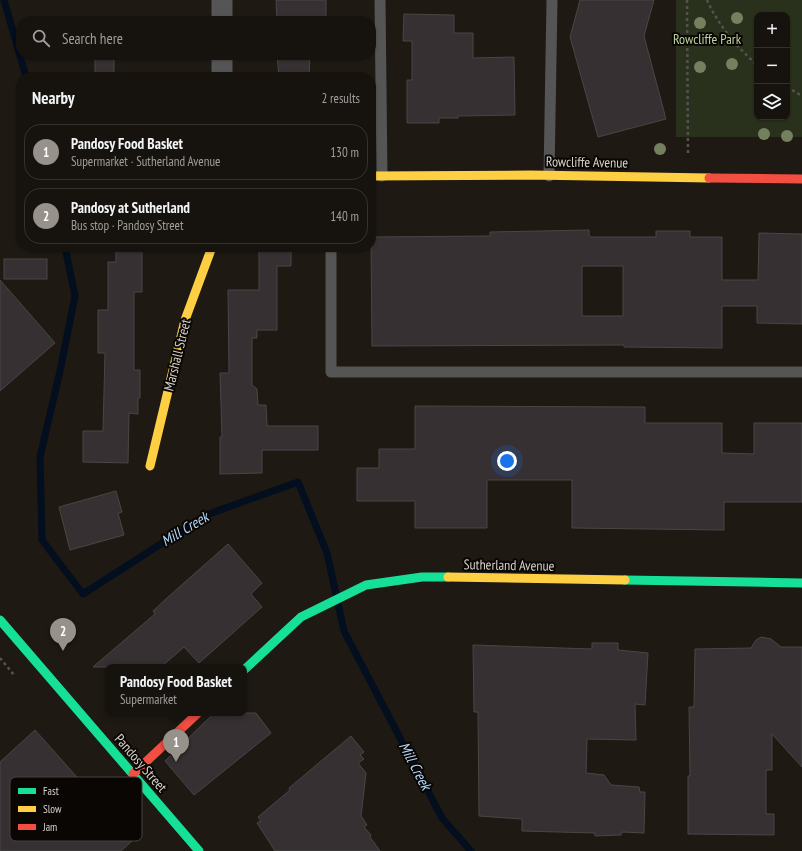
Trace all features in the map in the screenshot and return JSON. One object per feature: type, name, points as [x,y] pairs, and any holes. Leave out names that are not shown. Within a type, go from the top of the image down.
[{"type":"street","points":[[222,0],[222,16]]},
{"type":"street","points":[[222,60],[222,72]]},
{"type":"street","name":"Rowcliffe Avenue","points":[[376,176],[549,176],[802,179]]},
{"type":"street","name":"Marshall Street","points":[[150,466],[185,320],[210,252]]},
{"type":"street","name":"Sutherland Avenue","points":[[247,667],[301,616],[366,585],[422,577],[802,583]]},
{"type":"street","name":"Pandosy Street","points":[[0,620],[136,777]]},
{"type":"street","points":[[133,774],[195,716]]},
{"type":"street","name":"Pandosy Street","points":[[142,784],[199,851]]},
{"type":"lane","points":[[376,176],[380,0]]},
{"type":"lane","points":[[549,176],[552,0]]},
{"type":"lane","points":[[331,252],[331,372],[802,372]]},
{"type":"path","points":[[686,0],[688,177]]},
{"type":"path","points":[[707,0],[713,13],[739,49],[754,62]]},
{"type":"path","points":[[790,89],[802,96]]},
{"type":"green space","name":"Rowcliffe Park","points":[[676,0],[802,0],[802,137],[676,137]]},
{"type":"building","points":[[276,0],[326,0],[326,16],[277,16]]},
{"type":"building","points":[[580,0],[654,0],[644,36],[666,119],[598,137],[570,37]]},
{"type":"building","points":[[404,14],[454,15],[454,33],[473,33],[473,58],[514,57],[515,115],[458,116],[458,118],[439,118],[439,123],[407,123],[407,80],[412,80],[412,41],[403,41]]},
{"type":"building","points":[[95,60],[114,60],[114,72],[95,72]]},
{"type":"building","points":[[277,60],[310,60],[309,72],[279,72]]},
{"type":"building","points":[[589,230],[589,235],[591,237],[656,237],[656,231],[690,231],[690,237],[722,237],[722,280],[758,280],[759,233],[802,234],[802,324],[757,323],[757,306],[722,306],[722,348],[624,347],[624,345],[372,346],[371,252],[376,252],[376,237],[490,236],[490,232]],"holes":[[[582,266],[623,266],[623,316],[582,316]]]},
{"type":"building","points":[[116,252],[142,252],[142,292],[134,292],[134,370],[140,370],[140,398],[138,398],[138,414],[129,413],[128,463],[83,462],[83,431],[103,431],[105,353],[98,353],[98,310],[108,310],[108,262],[116,262]]},
{"type":"building","points":[[259,252],[291,252],[291,266],[277,266],[277,330],[257,330],[257,338],[252,338],[252,385],[257,389],[258,405],[266,405],[267,426],[318,426],[318,450],[262,450],[262,473],[220,474],[220,437],[222,437],[220,373],[229,373],[228,290],[259,290]]},
{"type":"building","points":[[4,259],[47,259],[47,279],[4,279]]},
{"type":"building","points":[[0,280],[55,343],[0,391]]},
{"type":"building","points":[[415,406],[645,407],[645,423],[722,423],[722,453],[754,454],[754,423],[802,423],[802,502],[724,502],[724,530],[572,528],[572,480],[487,480],[487,528],[415,528],[415,501],[357,501],[357,468],[379,468],[379,449],[415,449]]},
{"type":"building","points":[[116,491],[122,512],[118,513],[124,535],[70,550],[59,507]]},
{"type":"building","points":[[228,544],[262,583],[251,594],[262,607],[199,663],[184,647],[164,664],[105,664],[105,667],[93,667],[155,614],[153,611]]},
{"type":"building","points":[[761,637],[771,639],[781,647],[802,647],[802,767],[772,734],[772,770],[766,770],[766,814],[774,814],[774,835],[688,834],[688,776],[690,776],[689,707],[694,707],[695,649],[751,648],[756,640]]},
{"type":"building","points":[[592,643],[618,643],[618,650],[648,653],[645,705],[635,704],[636,740],[587,739],[586,773],[604,775],[611,785],[639,787],[640,792],[645,792],[644,833],[622,832],[621,835],[595,836],[595,833],[522,831],[522,819],[479,816],[478,712],[474,712],[473,645],[592,649]]},
{"type":"building","points":[[247,713],[256,713],[271,733],[194,795],[165,761],[211,716],[247,716]]},
{"type":"building","points":[[35,730],[77,777],[10,777],[10,841],[132,841],[121,851],[0,851],[0,762]]},
{"type":"building","points":[[351,736],[364,752],[360,755],[364,759],[358,763],[366,773],[361,816],[367,825],[364,827],[371,835],[370,837],[380,851],[275,851],[257,823],[261,821],[258,817],[290,790],[289,788]]},
{"type":"waterway","name":"Mill Creek","points":[[4,0],[16,42]]},
{"type":"waterway","name":"Mill Creek","points":[[21,60],[25,72]]},
{"type":"waterway","name":"Mill Creek","points":[[66,252],[75,296],[60,371],[40,457],[42,540],[83,594],[206,515],[298,482],[327,553],[344,631],[442,818],[471,851]]},
{"type":"traffic: fast","points":[[247,667],[301,617],[366,585],[422,577],[448,577]]},
{"type":"traffic: fast","points":[[625,580],[802,583]]},
{"type":"traffic: fast","points":[[0,620],[135,777]]},
{"type":"traffic: fast","points":[[142,785],[199,851]]},
{"type":"traffic: slow","points":[[376,176],[531,175],[709,178]]},
{"type":"traffic: slow","points":[[150,466],[185,320],[210,252]]},
{"type":"traffic: slow","points":[[448,577],[625,580]]},
{"type":"traffic: jam","points":[[709,178],[802,179]]},
{"type":"traffic: jam","points":[[133,774],[195,716]]},
{"type":"place","name":"Pandosy at Sutherland","points":[[63,651]]},
{"type":"place","name":"Pandosy Food Basket","points":[[176,762]]}]
